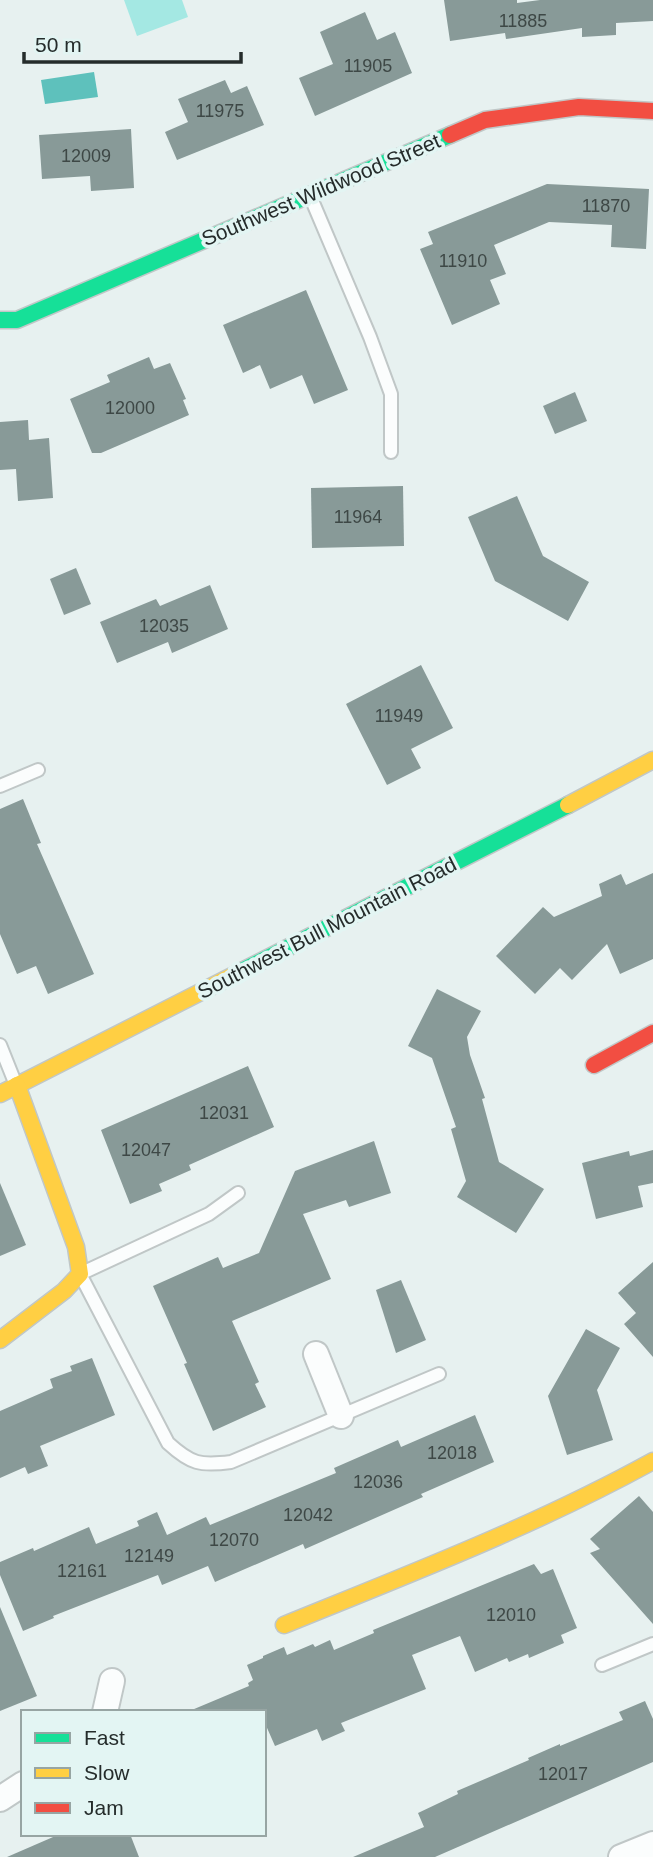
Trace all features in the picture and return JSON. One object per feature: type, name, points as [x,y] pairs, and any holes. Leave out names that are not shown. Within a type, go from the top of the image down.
[{"type":"street","name":"Southwest Wildwood Street","points":[[0,320],[17,320],[485,120],[579,107],[653,111]]},
{"type":"street","name":"Southwest Bull Mountain Road","points":[[0,1094],[498,842],[653,760]]},
{"type":"street","points":[[594,1065],[653,1033]]},
{"type":"street","points":[[0,1340],[64,1291],[80,1274],[76,1247],[16,1086]]},
{"type":"street","points":[[316,1354],[341,1416]]},
{"type":"street","points":[[284,1625],[466,1551],[597,1492],[653,1461]]},
{"type":"street","points":[[105,1710],[112,1681]]},
{"type":"street","points":[[0,1799],[21,1785]]},
{"type":"street","points":[[621,1857],[653,1844]]},
{"type":"lane","points":[[310,195],[391,394],[391,452]]},
{"type":"lane","points":[[0,786],[38,770]]},
{"type":"lane","points":[[0,1045],[16,1086]]},
{"type":"lane","points":[[238,1193],[209,1214],[80,1274],[168,1443],[186,1459],[205,1465],[231,1462],[439,1374]]},
{"type":"lane","points":[[602,1665],[653,1644]]},
{"type":"shaded area","points":[[124,0],[182,0],[188,17],[137,36]]},
{"type":"shaded area","points":[[94,72],[98,97],[45,104],[41,80]]},
{"type":"building","points":[[444,0],[517,0],[517,3],[540,0],[653,0],[653,21],[616,23],[616,35],[582,37],[582,28],[506,39],[505,33],[450,41]]},
{"type":"building","points":[[365,12],[377,40],[395,32],[412,73],[315,116],[299,78],[333,64],[320,32]]},
{"type":"building","points":[[225,80],[231,93],[247,86],[264,125],[177,160],[165,132],[188,122],[178,99]]},
{"type":"building","points":[[131,129],[134,188],[91,191],[90,176],[42,179],[39,135]]},
{"type":"building","points":[[547,184],[649,189],[646,249],[611,247],[612,225],[549,222],[494,245],[506,274],[490,280],[500,304],[452,325],[420,249],[433,244],[428,232]]},
{"type":"building","points":[[306,290],[348,390],[314,404],[302,375],[270,389],[260,365],[243,373],[223,325]]},
{"type":"building","points":[[149,357],[154,369],[170,363],[186,399],[183,400],[189,415],[101,453],[92,453],[70,399],[110,382],[107,375]]},
{"type":"building","points":[[575,392],[587,421],[555,434],[543,406]]},
{"type":"building","points":[[28,420],[29,440],[49,438],[53,498],[18,501],[16,469],[0,470],[0,422]]},
{"type":"building","points":[[403,486],[404,546],[312,548],[311,488]]},
{"type":"building","points":[[517,496],[543,556],[589,582],[568,621],[495,581],[468,517]]},
{"type":"building","points":[[76,568],[91,604],[64,615],[50,579]]},
{"type":"building","points":[[210,585],[228,629],[172,653],[168,642],[117,663],[100,622],[156,599],[160,606]]},
{"type":"building","points":[[421,665],[453,728],[411,749],[421,768],[387,785],[346,704]]},
{"type":"building","points":[[23,799],[41,843],[37,844],[94,974],[48,994],[36,966],[17,974],[0,934],[0,809]]},
{"type":"building","points":[[653,873],[653,959],[620,974],[607,944],[572,980],[560,968],[535,994],[496,956],[543,907],[554,917],[602,896],[599,884],[621,874],[626,885]]},
{"type":"building","points":[[437,989],[481,1011],[467,1037],[470,1055],[485,1098],[482,1099],[499,1162],[544,1189],[516,1233],[457,1197],[466,1181],[451,1129],[456,1127],[432,1058],[408,1046]]},
{"type":"building","points":[[248,1066],[274,1127],[189,1165],[191,1170],[159,1184],[162,1191],[130,1204],[101,1130]]},
{"type":"building","points":[[374,1141],[391,1193],[349,1207],[346,1200],[303,1214],[331,1279],[232,1321],[259,1382],[255,1384],[266,1407],[213,1431],[153,1286],[218,1257],[223,1268],[259,1253],[295,1171]]},
{"type":"building","points":[[653,1150],[653,1183],[638,1186],[643,1207],[596,1219],[582,1163],[629,1151],[630,1156]]},
{"type":"building","points":[[0,1183],[26,1245],[0,1256]]},
{"type":"building","points":[[653,1262],[653,1357],[624,1324],[636,1313],[618,1293]]},
{"type":"building","points":[[401,1280],[426,1340],[396,1353],[376,1290]]},
{"type":"building","points":[[586,1329],[620,1348],[597,1390],[613,1440],[567,1455],[548,1396]]},
{"type":"building","points":[[92,1358],[115,1415],[40,1446],[48,1466],[28,1474],[25,1467],[0,1478],[0,1411],[53,1388],[50,1379],[72,1371],[70,1366]]},
{"type":"building","points":[[475,1415],[494,1462],[421,1494],[423,1497],[305,1549],[303,1544],[215,1582],[208,1566],[162,1585],[158,1575],[53,1616],[54,1618],[23,1631],[0,1575],[0,1562],[33,1548],[34,1551],[89,1527],[96,1544],[139,1526],[137,1521],[157,1512],[167,1535],[206,1517],[210,1525],[336,1473],[334,1468],[398,1440],[401,1447]]},
{"type":"building","points":[[639,1496],[653,1512],[653,1624],[590,1553],[600,1549],[590,1539]]},
{"type":"building","points":[[534,1564],[541,1574],[553,1569],[577,1628],[561,1635],[564,1643],[529,1658],[528,1654],[509,1662],[507,1658],[475,1672],[460,1636],[412,1655],[426,1689],[341,1723],[345,1731],[322,1741],[317,1729],[275,1746],[266,1726],[266,1710],[192,1710],[249,1686],[248,1683],[253,1680],[247,1665],[263,1656],[284,1647],[287,1655],[330,1640],[334,1650],[374,1633],[373,1630]]},
{"type":"building","points":[[0,1607],[37,1696],[0,1711]]},
{"type":"building","points":[[645,1701],[653,1719],[653,1762],[435,1857],[353,1857],[424,1827],[418,1813],[458,1794],[457,1791],[560,1744],[623,1720],[619,1712]]},
{"type":"building","points":[[55,1836],[131,1836],[139,1857],[7,1857]]},
{"type":"traffic: fast","points":[[0,320],[17,320],[450,135]]},
{"type":"traffic: fast","points":[[240,972],[568,805]]},
{"type":"traffic: slow","points":[[568,805],[653,760]]},
{"type":"traffic: slow","points":[[0,1094],[240,972]]},
{"type":"traffic: slow","points":[[0,1340],[64,1291],[80,1274],[76,1247],[17,1085]]},
{"type":"traffic: slow","points":[[284,1625],[517,1528],[653,1461]]},
{"type":"traffic: jam","points":[[450,135],[485,120],[579,107],[653,111]]},
{"type":"traffic: jam","points":[[594,1065],[653,1033]]}]
